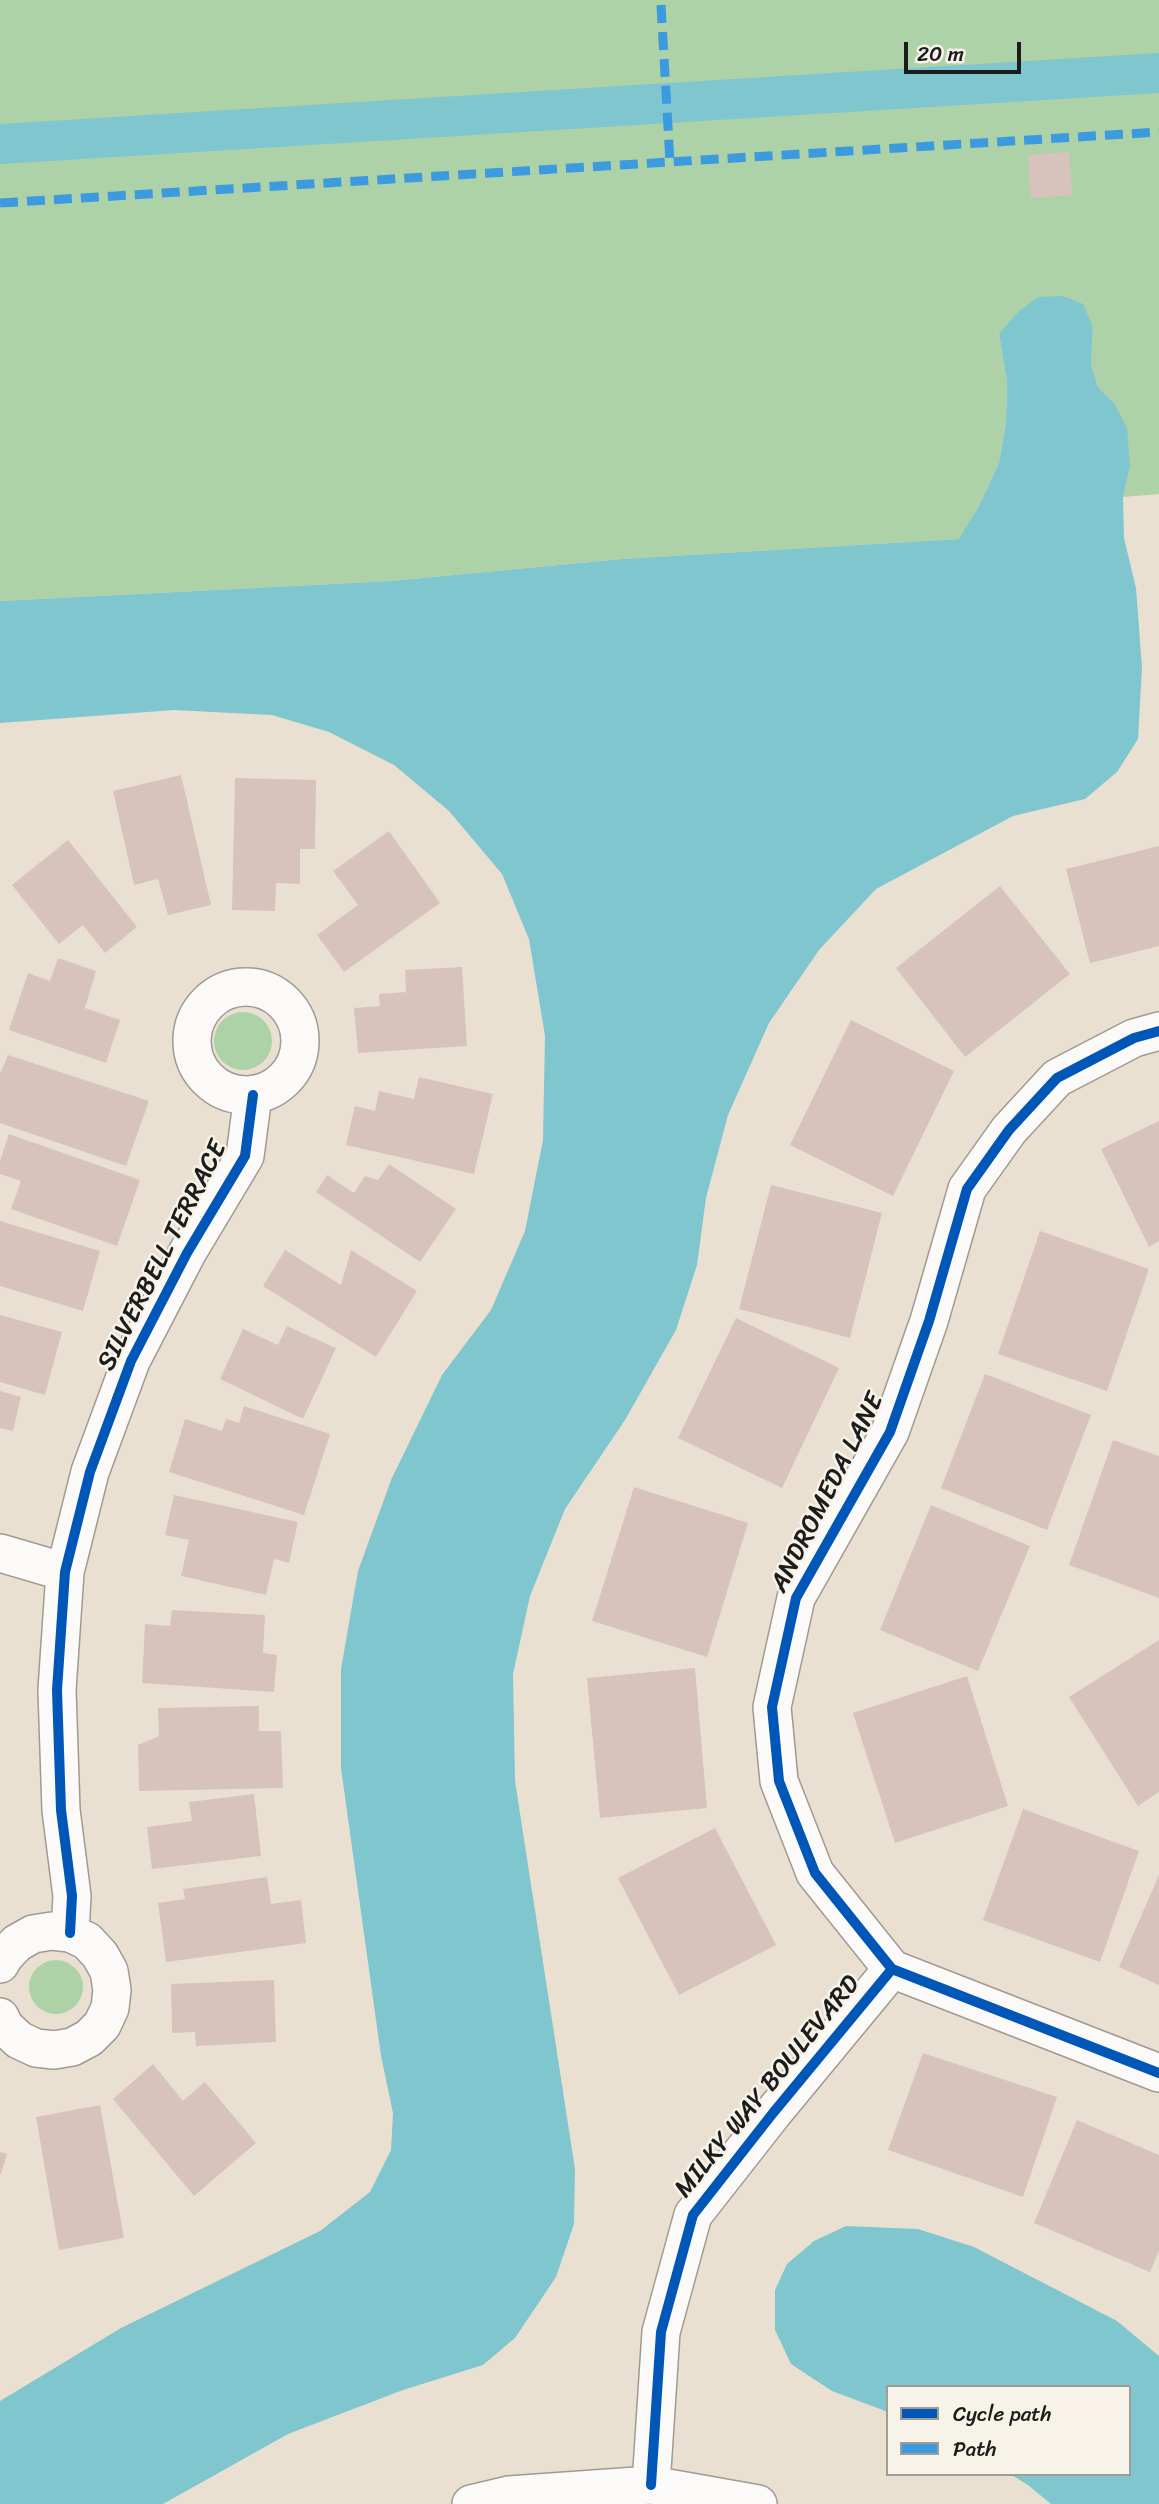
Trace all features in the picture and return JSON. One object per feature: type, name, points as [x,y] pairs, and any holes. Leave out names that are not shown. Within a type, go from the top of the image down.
[{"type":"street","name":"ANDROMEDA LANE","points":[[1159,1031],[1134,1038],[1057,1078],[1009,1130],[967,1189],[929,1321],[890,1432],[796,1598],[772,1707],[779,1781],[815,1873],[892,1969],[1159,2073]]},
{"type":"street","name":"SILVERBELL TERRACE","points":[[70,1933],[72,1896],[61,1810],[57,1690],[65,1572],[90,1472],[131,1361],[187,1253],[245,1156],[253,1095]]},
{"type":"street","points":[[0,1553],[65,1572]]},
{"type":"street","points":[[0,1964],[17,1943],[33,1934],[51,1931],[70,1933],[87,1941],[100,1955],[109,1971],[112,1990],[110,2008],[102,2025],[89,2038],[72,2047],[54,2050],[36,2048],[19,2040],[0,2017]]},
{"type":"street","name":"MILKY WAY BOULEVARD","points":[[651,2486],[661,2332],[693,2215],[892,1969]]},
{"type":"street","points":[[471,2504],[509,2495],[651,2486],[758,2504]]},
{"type":"green space","points":[[0,0],[1159,0],[1159,494],[1123,497],[1130,466],[1114,403],[1098,387],[1091,365],[1093,327],[999,334],[1007,382],[1006,422],[999,463],[960,539],[622,559],[391,581],[0,601]]},
{"type":"green space","points":[[243,1012],[259,1017],[267,1025],[272,1041],[267,1057],[259,1065],[243,1070],[227,1065],[219,1057],[214,1041],[219,1025],[227,1017]]},
{"type":"green space","points":[[61,1960],[71,1964],[79,1972],[83,1987],[79,2002],[71,2010],[51,2014],[41,2010],[33,2002],[29,1982],[33,1972],[41,1964]]},
{"type":"water","points":[[1063,296],[1083,304],[1093,327],[1091,365],[1098,387],[1114,403],[1127,428],[1130,466],[1123,497],[1124,538],[1136,588],[1142,668],[1138,739],[1117,772],[1085,799],[1013,816],[876,889],[819,950],[769,1023],[728,1115],[706,1198],[697,1265],[676,1330],[625,1420],[565,1509],[530,1596],[513,1674],[515,1781],[575,2169],[574,2224],[556,2277],[515,2338],[483,2365],[403,2390],[288,2434],[163,2504],[0,2504],[0,2401],[121,2328],[320,2231],[370,2192],[391,2150],[393,2113],[381,2056],[341,1768],[341,1669],[358,1571],[391,1480],[442,1375],[491,1310],[525,1231],[543,1140],[545,1036],[529,939],[502,874],[449,811],[394,765],[329,732],[272,715],[174,710],[0,723],[0,601],[391,581],[622,559],[959,539],[979,506],[999,463],[1006,422],[1007,382],[999,334],[1018,312],[1038,297]]},
{"type":"water","points":[[846,2226],[918,2229],[974,2247],[1117,2321],[1159,2356],[1159,2504],[1051,2504],[1013,2476],[1131,2476],[1131,2385],[886,2385],[886,2411],[832,2391],[791,2364],[775,2330],[775,2290],[787,2264],[814,2241]]},
{"type":"building","points":[[1069,152],[1072,195],[1031,198],[1028,155]]},
{"type":"building","points":[[181,775],[211,905],[168,915],[158,879],[134,885],[113,791]]},
{"type":"building","points":[[235,778],[316,780],[315,849],[300,849],[300,884],[276,883],[275,911],[232,910]]},
{"type":"building","points":[[389,831],[440,903],[344,972],[317,935],[358,905],[333,871]]},
{"type":"building","points":[[68,840],[137,927],[105,953],[83,925],[59,944],[12,885]]},
{"type":"building","points":[[1159,846],[1159,946],[1090,963],[1066,869]]},
{"type":"building","points":[[1000,886],[1070,974],[965,1057],[896,968]]},
{"type":"building","points":[[58,958],[96,971],[85,1008],[120,1020],[106,1063],[9,1030],[28,973],[50,981]]},
{"type":"building","points":[[462,967],[467,1046],[358,1053],[354,1008],[380,1006],[379,994],[406,992],[405,970]]},
{"type":"building","points":[[851,1020],[954,1071],[893,1196],[790,1145]]},
{"type":"building","points":[[8,1055],[149,1101],[126,1166],[0,1123],[0,1074]]},
{"type":"building","points":[[419,1077],[493,1094],[474,1174],[346,1145],[355,1106],[375,1111],[379,1091],[414,1099]]},
{"type":"building","points":[[1159,1121],[1159,1241],[1149,1247],[1101,1149]]},
{"type":"building","points":[[9,1134],[140,1180],[117,1246],[11,1209],[21,1181],[0,1174],[0,1161]]},
{"type":"building","points":[[389,1164],[456,1209],[420,1262],[316,1192],[327,1175],[354,1193],[365,1176],[378,1180]]},
{"type":"building","points":[[771,1185],[882,1213],[850,1338],[739,1309]]},
{"type":"building","points":[[0,1221],[100,1251],[83,1311],[0,1286]]},
{"type":"building","points":[[1040,1231],[1149,1269],[1107,1391],[998,1354]]},
{"type":"building","points":[[285,1250],[341,1285],[351,1250],[417,1291],[376,1357],[263,1286]]},
{"type":"building","points":[[0,1315],[62,1332],[45,1395],[0,1382]]},
{"type":"building","points":[[736,1318],[839,1368],[782,1488],[678,1438]]},
{"type":"building","points":[[287,1326],[336,1348],[303,1419],[220,1379],[243,1329],[278,1345]]},
{"type":"building","points":[[985,1374],[1091,1415],[1047,1530],[941,1488]]},
{"type":"building","points":[[0,1391],[21,1397],[13,1431],[0,1428]]},
{"type":"building","points":[[244,1406],[330,1434],[304,1515],[169,1472],[185,1419],[222,1431],[226,1419],[239,1423]]},
{"type":"building","points":[[1113,1440],[1159,1456],[1159,1598],[1069,1565]]},
{"type":"building","points":[[634,1487],[748,1523],[707,1657],[592,1621]]},
{"type":"building","points":[[174,1495],[298,1522],[289,1563],[274,1559],[266,1595],[181,1576],[189,1540],[165,1535]]},
{"type":"building","points":[[931,1505],[1030,1546],[978,1671],[880,1630]]},
{"type":"building","points":[[172,1610],[265,1615],[263,1653],[277,1655],[274,1692],[142,1683],[145,1624],[170,1626]]},
{"type":"building","points":[[1159,1640],[1159,1792],[1138,1806],[1069,1697]]},
{"type":"building","points":[[695,1668],[707,1808],[600,1818],[587,1678]]},
{"type":"building","points":[[967,1676],[1008,1806],[895,1843],[853,1713]]},
{"type":"building","points":[[259,1706],[259,1731],[281,1731],[283,1788],[139,1791],[138,1745],[159,1736],[158,1708]]},
{"type":"building","points":[[254,1794],[261,1856],[152,1869],[147,1827],[192,1821],[189,1802]]},
{"type":"building","points":[[1023,1809],[1139,1851],[1100,1962],[983,1920]]},
{"type":"building","points":[[715,1828],[776,1945],[679,1995],[618,1878]]},
{"type":"building","points":[[1159,1875],[1159,1985],[1119,1967]]},
{"type":"building","points":[[267,1877],[271,1904],[301,1900],[306,1943],[166,1962],[158,1903],[185,1899],[183,1889]]},
{"type":"building","points":[[274,1980],[276,2042],[196,2046],[195,2032],[172,2033],[171,1984]]},
{"type":"building","points":[[923,2053],[1057,2097],[1023,2197],[888,2150]]},
{"type":"building","points":[[153,2064],[183,2101],[205,2082],[256,2143],[194,2196],[113,2099]]},
{"type":"building","points":[[100,2105],[124,2238],[59,2250],[36,2117]]},
{"type":"building","points":[[1077,2120],[1159,2155],[1159,2251],[1150,2272],[1034,2223]]},
{"type":"building","points":[[0,2152],[7,2154],[1,2174],[0,2174]]},
{"type":"waterway","points":[[0,144],[1159,73]]},
{"type":"marked path","points":[[661,5],[670,162]]},
{"type":"marked path","points":[[0,203],[1159,132]]},
{"type":"cycle path","points":[[1159,1031],[1134,1038],[1057,1078],[1009,1130],[967,1189],[929,1321],[890,1432],[796,1598],[772,1707],[779,1781],[815,1873],[892,1969],[1159,2073]]},
{"type":"cycle path","points":[[70,1933],[72,1896],[61,1810],[57,1690],[65,1572],[90,1472],[131,1361],[187,1253],[245,1156],[253,1095]]},
{"type":"cycle path","points":[[651,2485],[661,2332],[693,2215],[892,1969]]}]
